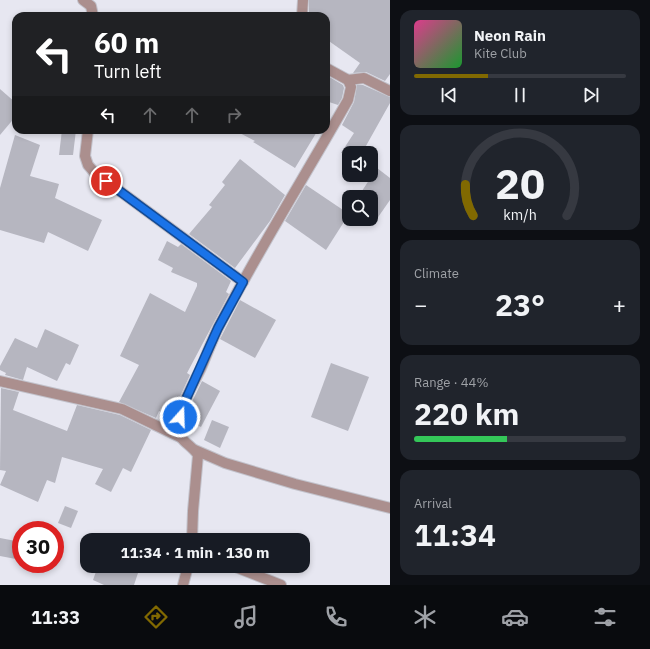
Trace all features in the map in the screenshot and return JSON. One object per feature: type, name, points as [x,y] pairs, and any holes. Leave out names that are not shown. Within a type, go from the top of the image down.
[{"type":"street","points":[[83,0],[91,6],[92,12]]},
{"type":"street","points":[[302,12],[303,0]]},
{"type":"street","points":[[330,70],[348,80],[364,78],[390,91]]},
{"type":"street","points":[[330,131],[348,100],[351,87],[348,80]]},
{"type":"street","points":[[88,134],[85,156],[88,165],[94,172],[243,282]]},
{"type":"street","points":[[180,437],[177,425],[182,408],[218,328],[328,134]]},
{"type":"street","points":[[0,381],[122,409],[180,437],[195,450],[225,463],[295,484],[390,508]]},
{"type":"street","points":[[192,533],[198,455],[195,450]]},
{"type":"street","points":[[183,585],[186,573]]},
{"type":"street","points":[[251,573],[281,585]]},
{"type":"building","points":[[309,0],[390,0],[390,74],[385,81],[366,72],[353,73],[360,63],[330,42],[330,12],[309,12]]},
{"type":"building","points":[[330,77],[343,85],[344,88],[342,98],[338,105],[330,102]]},
{"type":"building","points":[[357,85],[363,85],[390,97],[390,103],[366,146],[346,146],[354,133],[342,125],[354,102]]},
{"type":"building","points":[[0,89],[12,100],[12,121],[0,135]]},
{"type":"building","points":[[62,134],[76,134],[73,155],[59,155]]},
{"type":"building","points":[[242,134],[316,134],[295,168],[253,142],[255,141]]},
{"type":"building","points":[[15,135],[40,145],[30,176],[59,184],[55,198],[102,220],[88,251],[48,232],[44,243],[0,230],[0,188]]},
{"type":"building","points":[[240,159],[285,195],[270,221],[235,268],[189,234],[212,207],[209,205],[225,185],[222,182]]},
{"type":"building","points":[[378,169],[390,178],[390,200],[378,217],[378,190],[363,190],[368,182],[378,182]]},
{"type":"building","points":[[306,185],[342,209],[342,225],[326,250],[285,221]]},
{"type":"building","points":[[167,241],[178,247],[181,244],[231,281],[226,292],[229,294],[187,373],[190,375],[172,418],[159,411],[156,418],[119,402],[139,365],[120,356],[150,293],[185,312],[197,286],[197,283],[171,272],[173,268],[158,260]]},
{"type":"building","points":[[240,300],[276,320],[255,358],[220,339]]},
{"type":"building","points":[[45,329],[79,345],[70,365],[66,363],[57,381],[27,367],[23,380],[5,375],[6,373],[0,370],[0,366],[15,338],[37,348]]},
{"type":"building","points":[[331,363],[369,377],[348,431],[311,417]]},
{"type":"building","points":[[202,381],[220,391],[201,427],[185,419]]},
{"type":"building","points":[[1,388],[19,392],[13,410],[67,431],[77,405],[120,415],[151,430],[131,472],[123,468],[111,492],[95,484],[103,469],[62,457],[55,483],[47,480],[38,502],[0,485],[6,471],[0,470]]},
{"type":"building","points":[[212,420],[229,427],[220,448],[204,440]]},
{"type":"building","points":[[65,506],[78,511],[71,528],[64,525],[64,521],[59,521]]},
{"type":"building","points":[[0,538],[12,540],[12,558],[0,556]]},
{"type":"building","points":[[96,573],[138,573],[134,585],[104,585],[93,580]]},
{"type":"route","points":[[106,181],[243,282],[218,328],[182,408],[180,417]]}]
